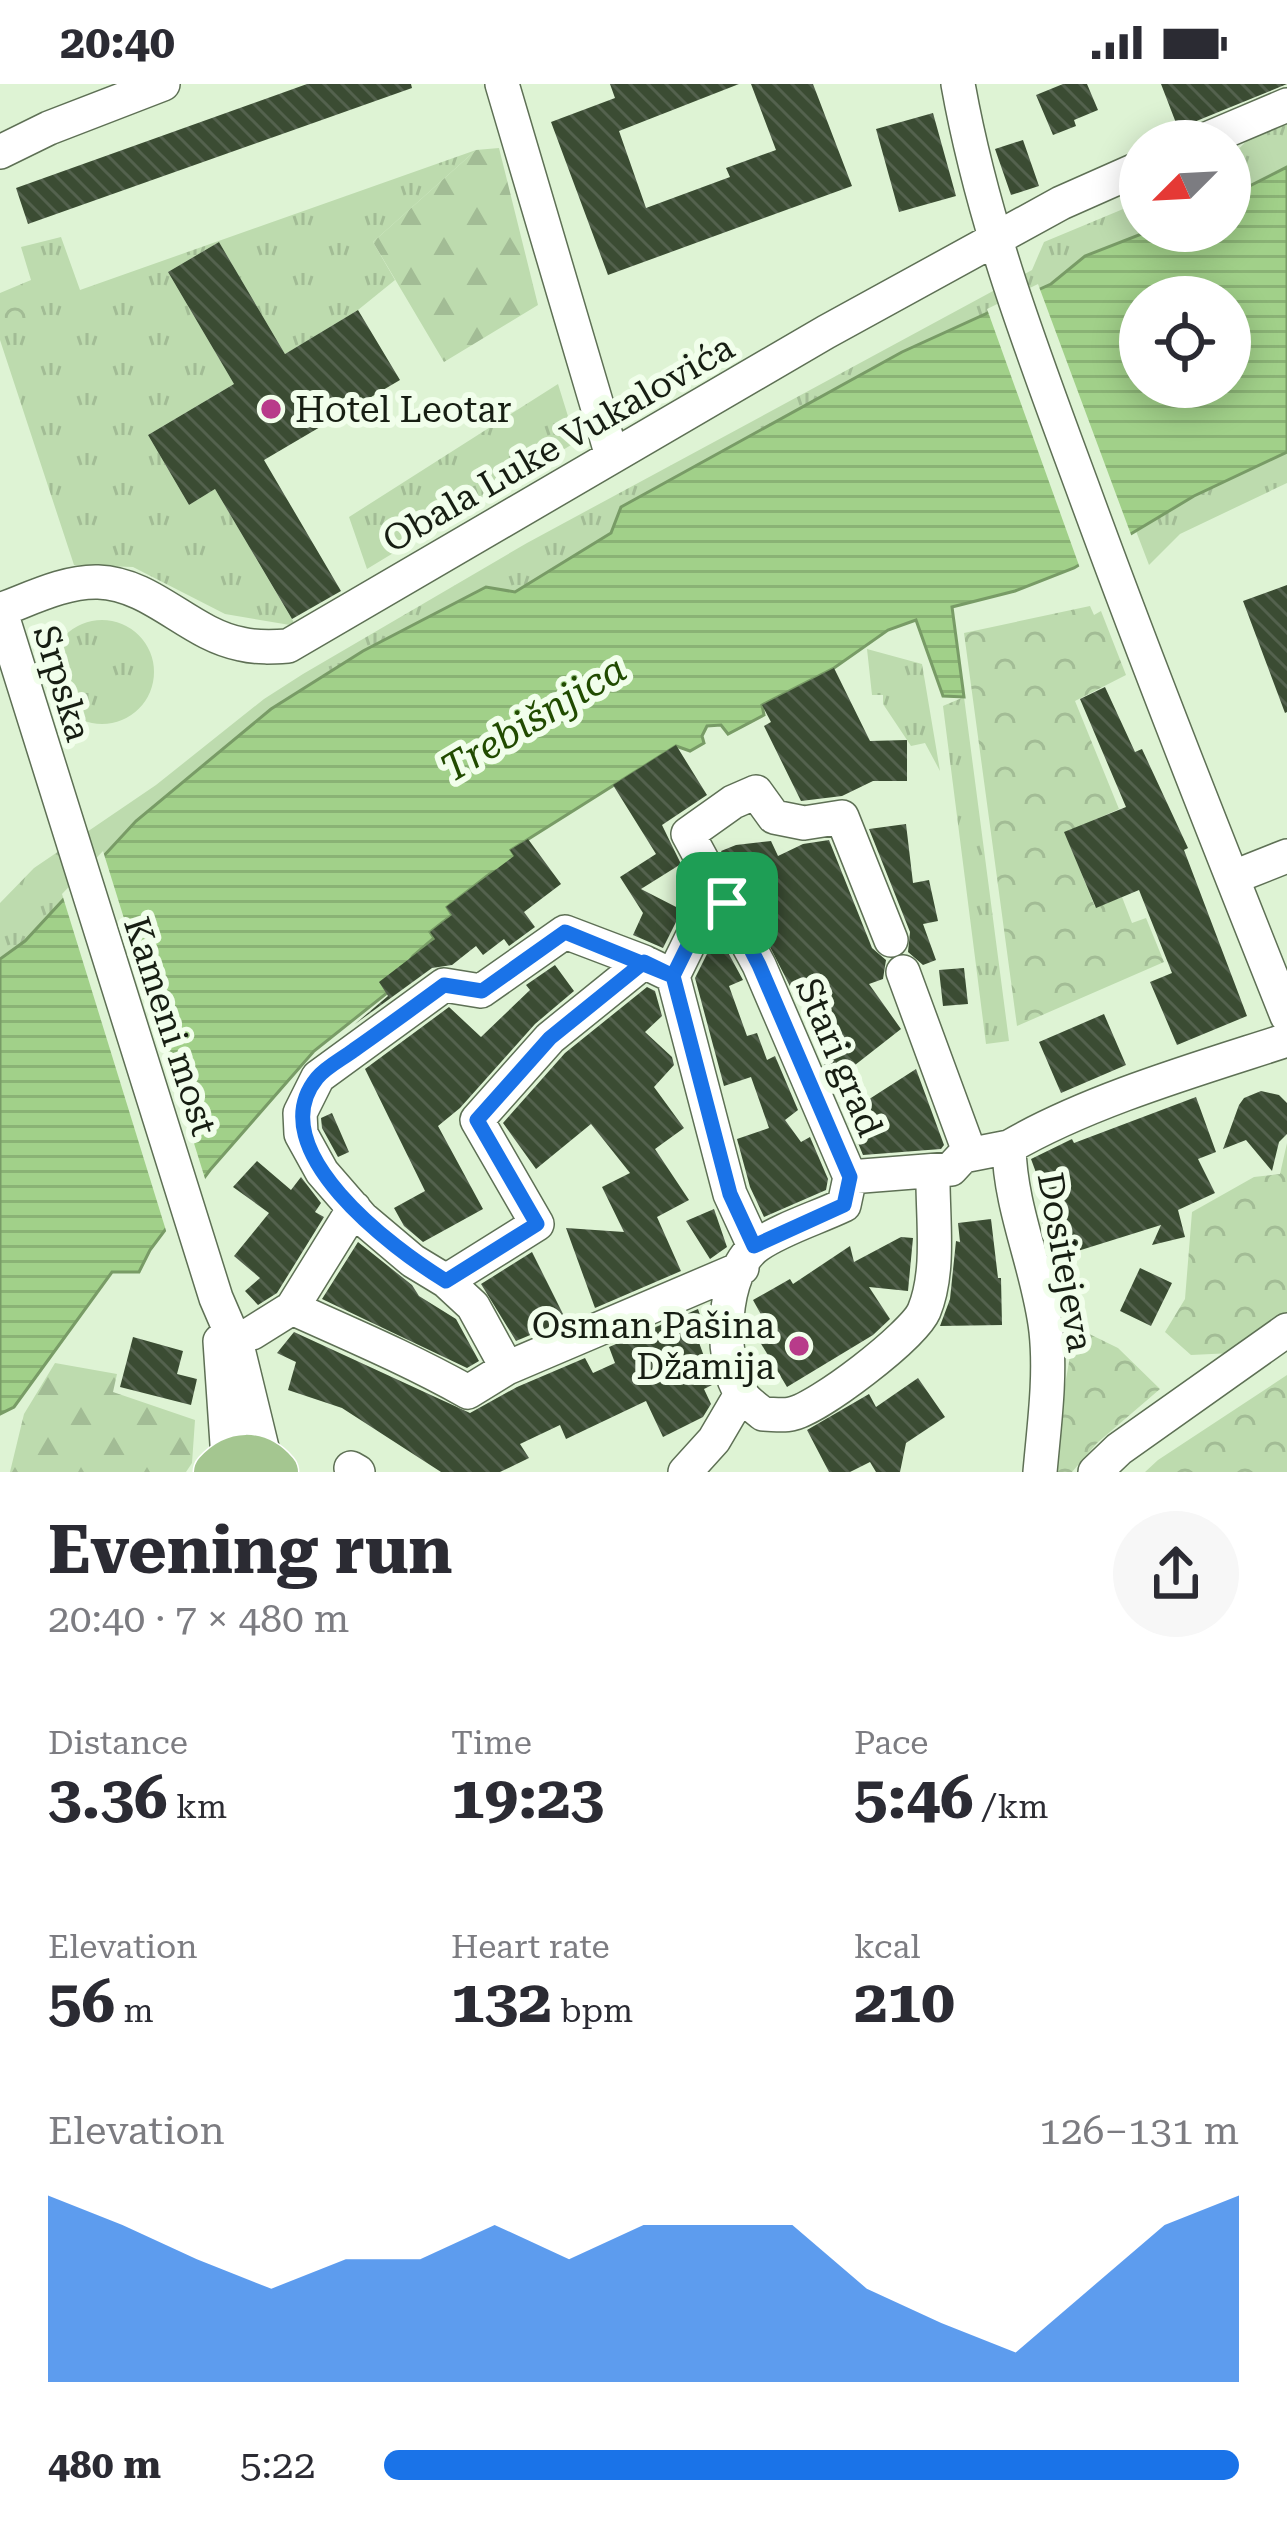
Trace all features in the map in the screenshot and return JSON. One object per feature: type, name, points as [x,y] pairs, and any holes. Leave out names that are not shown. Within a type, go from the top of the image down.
[{"type":"street","points":[[0,142],[163,84]]},
{"type":"street","points":[[502,84],[612,456]]},
{"type":"street","points":[[958,84],[973,165],[1006,280],[1287,1016]]},
{"type":"street","points":[[1250,120],[1287,104]]},
{"type":"street","points":[[0,152],[76,117]]},
{"type":"street","name":"Obala Luke Vukalovića","points":[[0,610],[76,584],[98,582],[147,595],[239,644],[288,646],[993,239],[1119,177]]},
{"type":"street","name":"Srpska","points":[[0,610],[52,779]]},
{"type":"street","name":"Kameni most","points":[[52,779],[216,1298],[238,1349],[246,1466]]},
{"type":"street","name":"Stari grad","points":[[292,1308],[333,1330],[404,1357],[468,1392],[507,1368],[748,1257],[844,1205],[850,1177],[759,965],[688,834],[733,802],[757,792],[774,817],[804,823],[842,818],[970,1154]]},
{"type":"street","points":[[1234,877],[1287,856]]},
{"type":"street","points":[[446,1281],[537,1224],[477,1120],[550,1038],[658,969],[701,919],[727,903]]},
{"type":"street","points":[[507,1368],[473,1306],[446,1281],[413,1262],[322,1172],[301,1133],[300,1113],[318,1077],[444,985],[482,991],[565,932],[658,969]]},
{"type":"street","points":[[658,969],[748,1257],[726,1314],[728,1356],[741,1394],[763,1414],[794,1414],[840,1388],[923,1314],[932,1269],[933,1171]]},
{"type":"street","name":"Dositejeva","points":[[1040,1472],[1047,1395],[1046,1334],[1009,1174],[1009,1147],[1168,1080],[1287,1040]]},
{"type":"street","name":"Stari grad","points":[[850,1177],[951,1169],[970,1154],[1009,1147]]},
{"type":"street","points":[[252,1333],[292,1308],[354,1208]]},
{"type":"street","points":[[1095,1472],[1119,1449],[1287,1330]]},
{"type":"street","points":[[685,1472],[714,1440],[741,1394]]},
{"type":"green space","points":[[1287,117],[1287,167],[1251,185],[1251,136]]},
{"type":"green space","points":[[499,148],[538,305],[444,362],[373,242],[476,150]]},
{"type":"green space","points":[[476,150],[373,242],[395,280],[358,310],[285,354],[219,242],[168,272],[234,384],[148,435],[189,505],[215,489],[296,626],[225,614],[133,567],[74,565],[0,340],[0,293],[31,280],[21,247],[61,237],[80,290]]},
{"type":"green space","points":[[1119,211],[1119,243],[1085,256],[1051,284],[902,352],[622,507],[611,533],[515,592],[486,587],[363,650],[271,709],[136,821],[25,941],[0,959],[0,903],[34,868],[156,785],[264,699],[527,543],[1032,270],[1044,242]]},
{"type":"green space","points":[[35,292],[44,317],[10,331],[0,305]]},
{"type":"green space","points":[[558,384],[576,442],[367,569],[349,517]]},
{"type":"green space","points":[[1287,452],[1287,483],[1180,534],[1149,565],[1136,531],[1194,496]]},
{"type":"green space","points":[[1090,606],[1094,615],[1101,611],[1126,675],[1075,701],[1119,809],[1065,833],[1095,907],[1122,897],[1132,923],[1146,918],[1164,962],[1017,1026],[964,633]]},
{"type":"green space","points":[[102,620],[122,624],[139,635],[150,652],[154,672],[150,692],[139,709],[122,720],[102,724],[82,720],[65,709],[54,692],[50,672],[54,652],[65,635],[82,624]]},
{"type":"green space","points":[[867,649],[922,664],[940,771],[925,743],[911,746],[883,704],[883,695],[872,695]]},
{"type":"green space","points":[[964,697],[1009,1041],[986,1044],[943,706]]},
{"type":"green space","points":[[1287,1143],[1287,1316],[1233,1353],[1191,1355],[1165,1332],[1185,1299],[1192,1212],[1254,1177],[1280,1174]]},
{"type":"green space","points":[[1075,1327],[1118,1348],[1160,1389],[1097,1443],[1072,1472],[1050,1472]]},
{"type":"green space","points":[[55,1363],[117,1374],[113,1392],[195,1420],[192,1463],[186,1472],[10,1472],[24,1414]]},
{"type":"green space","points":[[1287,1375],[1287,1472],[1145,1472],[1158,1460]]},
{"type":"water","name":"Trebišnjica","points":[[1287,167],[1287,452],[1194,496],[1074,568],[1015,591],[952,607],[964,697],[943,696],[916,620],[888,630],[834,668],[762,705],[764,715],[728,734],[721,725],[707,726],[704,743],[690,751],[676,746],[511,850],[520,864],[492,872],[447,907],[452,915],[430,932],[434,938],[413,956],[387,993],[314,1051],[210,1170],[139,1272],[112,1272],[14,1407],[0,1414],[0,959],[25,941],[136,821],[271,709],[363,651],[486,587],[515,592],[611,533],[621,507],[902,352],[1051,284],[1085,256],[1119,243],[1119,252],[1251,252],[1251,185]]},
{"type":"pier","points":[[1038,284],[1133,540],[1081,571],[987,309]]},
{"type":"pier","points":[[103,851],[207,1185],[168,1237],[62,894]]},
{"type":"building","points":[[307,84],[411,84],[412,88],[28,224],[16,188]]},
{"type":"building","points":[[610,84],[739,84],[619,131],[646,208],[730,177],[726,168],[776,150],[751,84],[813,84],[852,186],[608,275],[551,122],[615,98]]},
{"type":"building","points":[[1063,84],[1087,84],[1098,110],[1053,135],[1036,95]]},
{"type":"building","points":[[1161,84],[1287,84],[1199,120],[1175,120]]},
{"type":"building","points":[[933,113],[956,196],[899,212],[876,129]]},
{"type":"building","points":[[1023,140],[1039,186],[1011,195],[995,149]]},
{"type":"building","name":"Hotel Leotar","points":[[219,242],[285,354],[358,310],[400,380],[264,460],[341,591],[292,619],[215,489],[189,505],[148,435],[234,384],[168,272]]},
{"type":"building","points":[[1287,585],[1287,712],[1285,713],[1243,601]]},
{"type":"building","points":[[834,668],[870,741],[907,740],[907,781],[873,781],[842,796],[801,801],[764,726],[771,722],[762,705]]},
{"type":"building","points":[[1105,687],[1135,752],[1142,749],[1188,848],[1184,850],[1247,1016],[1177,1045],[1150,982],[1172,973],[1139,890],[1096,908],[1064,832],[1126,807],[1080,699]]},
{"type":"building","points":[[676,745],[707,795],[662,825],[681,864],[641,889],[682,910],[663,948],[633,935],[643,913],[620,877],[656,854],[613,785]]},
{"type":"building","points":[[906,824],[913,883],[929,880],[938,921],[923,924],[936,960],[923,965],[908,952],[910,932],[869,829]]},
{"type":"building","points":[[528,839],[561,884],[524,912],[535,927],[509,946],[504,939],[483,955],[476,946],[452,965],[432,968],[355,1024],[388,996],[379,982],[435,939],[430,932],[452,915],[446,907],[514,856],[510,850]]},
{"type":"building","points":[[829,840],[872,948],[886,960],[883,979],[869,984],[901,1029],[832,1083],[813,1037],[820,1033],[794,994],[721,851],[771,841],[778,856],[803,844]]},
{"type":"building","points":[[725,947],[743,980],[729,986],[747,1036],[757,1033],[767,1060],[775,1056],[798,1110],[785,1120],[801,1142],[810,1137],[828,1179],[826,1190],[764,1217],[737,1139],[769,1128],[751,1077],[724,1086],[695,978],[707,954]]},
{"type":"building","points":[[555,965],[574,991],[535,1024],[438,1126],[483,1209],[423,1242],[404,1226],[394,1208],[425,1191],[365,1069],[449,1007],[481,1037],[530,990],[526,985]]},
{"type":"building","points":[[964,968],[968,1004],[943,1006],[939,970]]},
{"type":"building","points":[[647,987],[655,991],[662,1016],[645,1032],[672,1057],[674,1065],[654,1087],[684,1128],[655,1149],[689,1200],[657,1217],[681,1271],[595,1308],[566,1228],[624,1232],[602,1187],[630,1173],[591,1124],[536,1169],[503,1123],[565,1053]]},
{"type":"building","points":[[1104,1014],[1126,1065],[1061,1093],[1039,1042]]},
{"type":"building","points":[[916,1069],[944,1145],[941,1149],[863,1155],[846,1114]]},
{"type":"building","points":[[1261,1091],[1279,1095],[1287,1103],[1287,1134],[1279,1142],[1272,1171],[1246,1140],[1223,1149],[1239,1105]]},
{"type":"building","points":[[1196,1097],[1216,1152],[1198,1159],[1215,1193],[1178,1210],[1185,1237],[1152,1245],[1161,1225],[1052,1259],[1042,1222],[1053,1219],[1031,1159],[1072,1139],[1074,1143]]},
{"type":"building","points":[[332,1113],[349,1152],[338,1157],[322,1128],[321,1118]]},
{"type":"building","points":[[257,1161],[291,1190],[301,1177],[321,1203],[315,1212],[324,1217],[277,1293],[258,1305],[245,1291],[260,1278],[234,1256],[269,1213],[233,1187]]},
{"type":"building","points":[[714,1209],[727,1247],[710,1259],[686,1221]]},
{"type":"building","points":[[991,1219],[1001,1278],[1002,1325],[940,1326],[950,1299],[956,1241],[960,1242],[958,1223]]},
{"type":"building","points":[[901,1237],[913,1238],[908,1291],[869,1287],[890,1319],[873,1335],[787,1387],[757,1337],[769,1329],[753,1300],[790,1279],[793,1284],[850,1246],[854,1262]]},
{"type":"building","points":[[358,1242],[419,1296],[456,1319],[479,1361],[467,1368],[322,1299]]},
{"type":"building","points":[[532,1252],[566,1320],[516,1341],[481,1284]]},
{"type":"building","points":[[1140,1268],[1172,1283],[1151,1326],[1120,1311]]},
{"type":"building","points":[[698,1309],[706,1333],[697,1337],[714,1384],[704,1389],[711,1404],[703,1417],[663,1437],[646,1401],[566,1439],[560,1425],[520,1444],[529,1458],[500,1472],[441,1472],[342,1408],[288,1390],[296,1362],[277,1353],[294,1332],[470,1413],[585,1358],[593,1373],[615,1363],[609,1347]]},
{"type":"building","points":[[133,1337],[183,1351],[177,1374],[197,1379],[191,1405],[120,1387]]},
{"type":"building","points":[[918,1378],[945,1417],[906,1443],[900,1472],[876,1472],[870,1462],[850,1472],[829,1472],[807,1430],[869,1394],[876,1407]]},
{"type":"place","name":"Hotel Leotar","points":[[271,409]]},
{"type":"place","name":"Osman Pašina Džamija","points":[[799,1346]]},
{"type":"route","points":[[727,903],[701,919],[673,976],[644,962],[565,932],[482,991],[444,985],[318,1077],[300,1113],[301,1133],[322,1172],[362,1218],[413,1262],[446,1281],[537,1224],[477,1120],[550,1038],[644,962],[673,976],[730,1194],[754,1246],[844,1205],[850,1177],[759,965],[727,903]]}]
